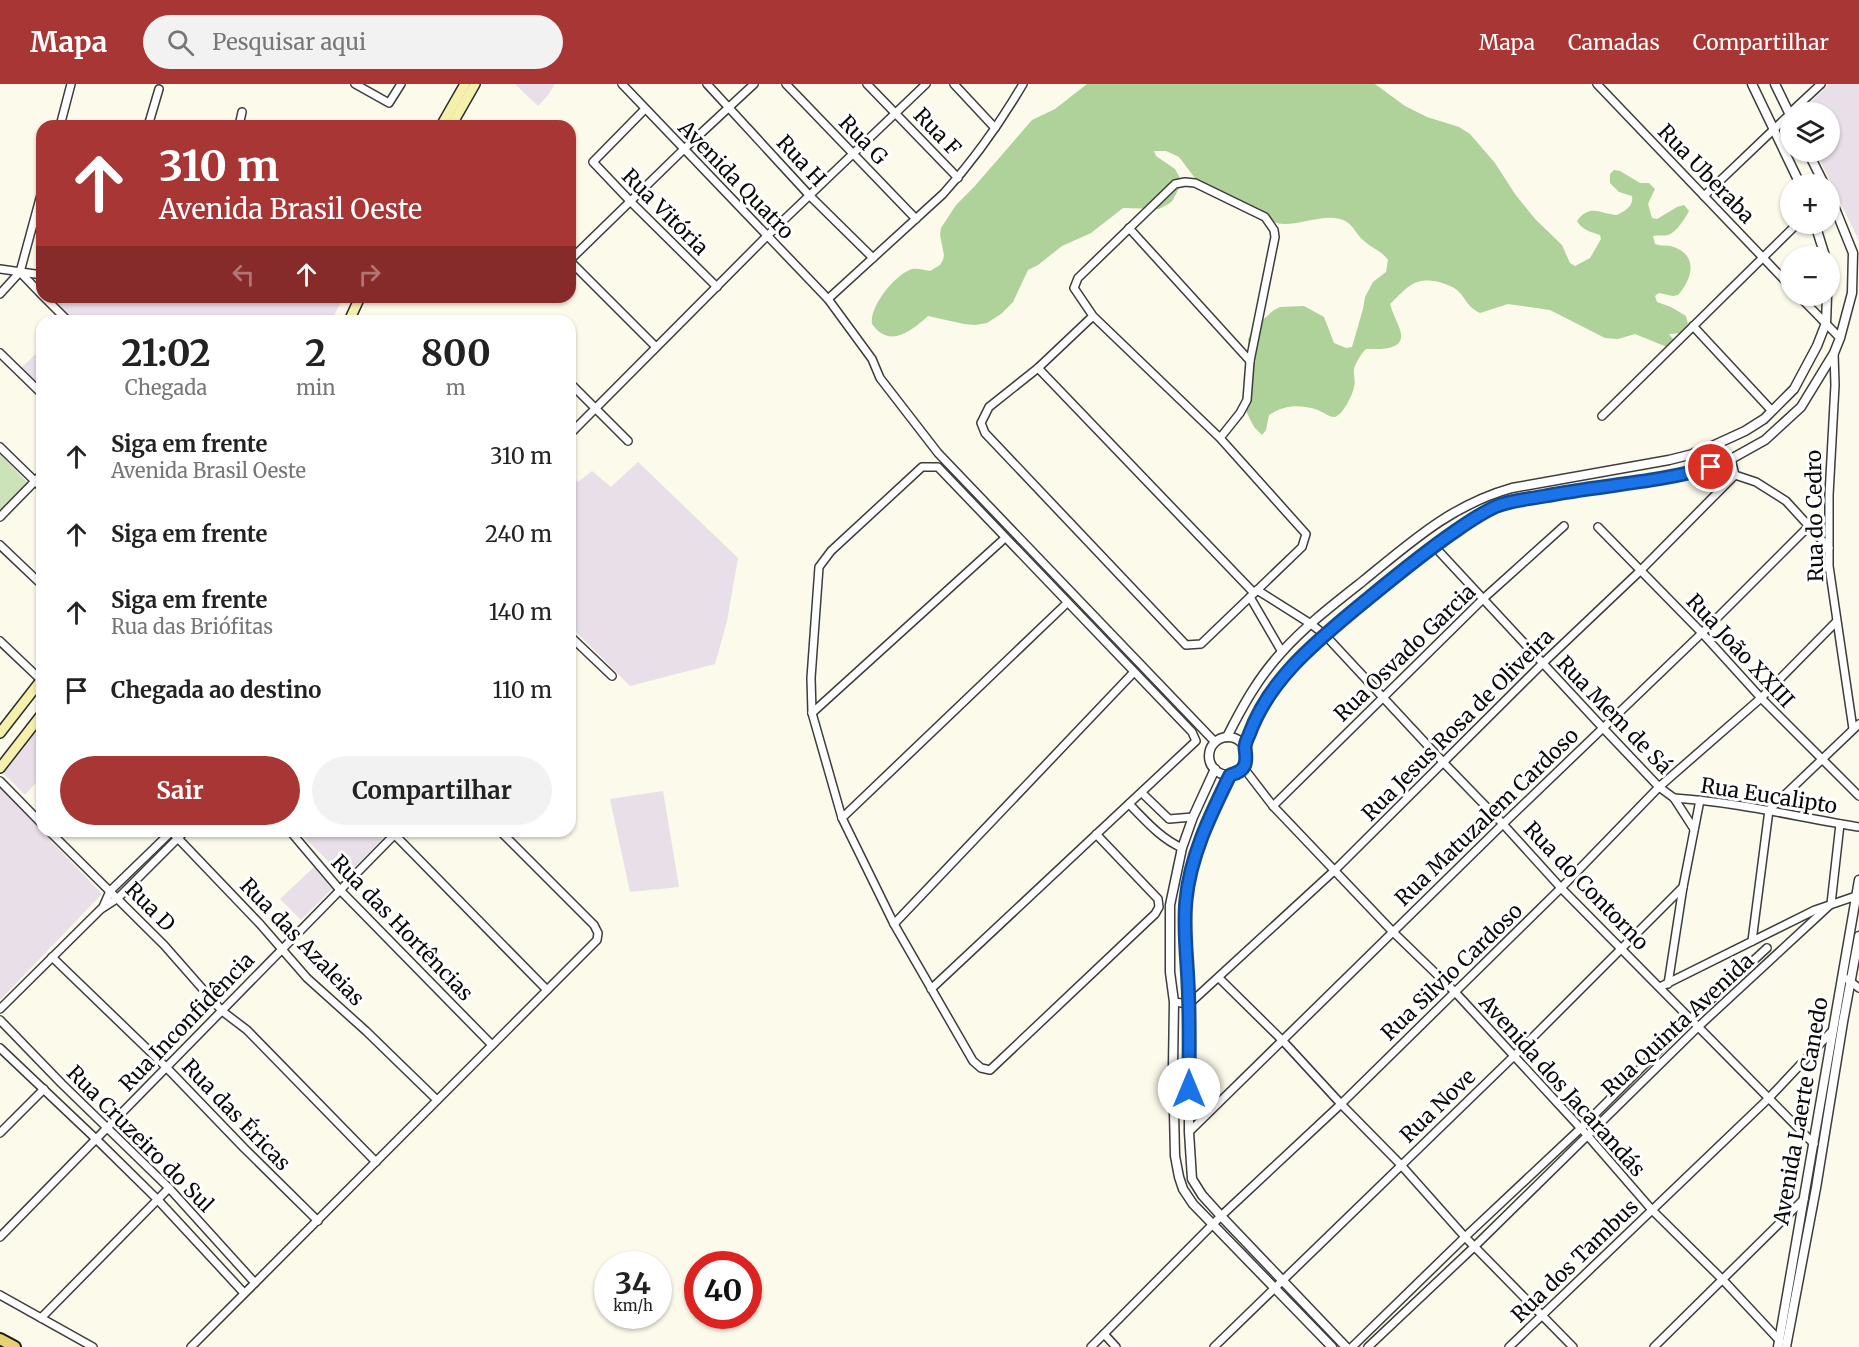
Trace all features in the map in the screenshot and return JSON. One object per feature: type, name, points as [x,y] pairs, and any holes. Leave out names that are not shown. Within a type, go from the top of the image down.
[{"type":"main road","points":[[444,120],[465,84]]},
{"type":"main road","points":[[454,120],[475,84]]},
{"type":"main road","points":[[0,732],[36,687]]},
{"type":"main road","points":[[0,768],[36,722]]},
{"type":"main road","points":[[0,1339],[15,1347]]},
{"type":"street","points":[[62,120],[71,84]]},
{"type":"street","points":[[355,84],[389,103],[400,84]]},
{"type":"street","name":"Avenida Quatro","points":[[621,84],[828,299],[872,359],[880,378],[938,453],[1215,742]]},
{"type":"street","name":"Rua H","points":[[707,84],[810,195],[873,258]]},
{"type":"street","points":[[576,254],[754,84]]},
{"type":"street","name":"Rua G","points":[[786,84],[916,219]]},
{"type":"street","name":"Rua F","points":[[867,84],[958,178]]},
{"type":"street","points":[[576,428],[767,236],[926,84]]},
{"type":"street","points":[[954,84],[995,128]]},
{"type":"street","points":[[828,299],[958,178],[995,128],[1023,84]]},
{"type":"street","name":"Rua Uberaba","points":[[1597,84],[1780,276]]},
{"type":"street","points":[[1752,84],[1796,174]]},
{"type":"street","points":[[1774,84],[1784,102]]},
{"type":"street","points":[[1803,102],[1821,84]]},
{"type":"street","points":[[150,120],[159,89]]},
{"type":"street","name":"Rua Vitória","points":[[645,109],[593,159],[593,162],[717,287]]},
{"type":"street","points":[[240,120],[242,112]]},
{"type":"street","points":[[1704,196],[1780,124]]},
{"type":"street","points":[[1093,316],[1038,368],[989,407],[981,423],[985,433],[1186,645],[1201,644],[1302,546],[1306,534],[1220,438],[1093,316],[1074,288],[1078,278],[1175,184],[1185,182],[1195,183],[1265,217],[1274,230],[1275,237],[1250,361],[1247,400],[1240,413],[1220,438]]},
{"type":"street","points":[[0,294],[20,272],[36,213]]},
{"type":"street","name":"Rua do Cedro","points":[[1840,221],[1853,253],[1856,279],[1834,353],[1829,566],[1836,622],[1856,727]]},
{"type":"street","points":[[1129,228],[1250,361]]},
{"type":"street","points":[[1602,416],[1786,234]]},
{"type":"street","points":[[576,266],[656,347]]},
{"type":"street","points":[[0,269],[36,274]]},
{"type":"street","points":[[20,272],[36,289]]},
{"type":"street","points":[[1852,293],[1859,302]]},
{"type":"street","points":[[50,303],[62,315]]},
{"type":"street","points":[[1809,306],[1840,338]]},
{"type":"street","points":[[1227,737],[1248,696],[1282,652],[1311,624],[1423,533],[1458,509],[1489,494],[1512,488],[1669,460],[1694,453],[1745,431],[1772,411],[1794,389],[1817,346],[1826,323],[1827,306]]},
{"type":"street","points":[[1693,326],[1772,411]]},
{"type":"street","points":[[0,353],[36,388]]},
{"type":"street","points":[[1245,746],[1237,739],[1227,737],[1215,742],[1209,753],[1209,759],[1215,769],[1224,775],[1235,774],[1243,767],[1247,757],[1245,746],[1253,723],[1275,687],[1296,660],[1434,546],[1461,527],[1498,506],[1581,489],[1660,479],[1699,471],[1731,459],[1765,440],[1801,407],[1834,353]]},
{"type":"street","points":[[1038,368],[1254,594],[1282,652]]},
{"type":"street","points":[[576,389],[628,441]]},
{"type":"street","points":[[0,447],[35,481],[0,517]]},
{"type":"street","points":[[1694,453],[1699,471]]},
{"type":"street","points":[[1731,459],[1735,475],[1756,482],[1786,501],[1829,548]]},
{"type":"street","points":[[931,989],[1096,834],[1142,793],[1196,741],[1192,732],[938,467],[922,467],[831,551],[819,567],[811,678],[812,713],[842,818],[894,924],[931,989],[973,1061],[981,1068],[990,1070],[1155,914],[1159,907],[1158,899],[1096,834]]},
{"type":"street","name":"Rua Jesus Rosa de Oliveira","points":[[1189,1004],[1335,870],[1735,475]]},
{"type":"street","name":"Rua Osvado Garcia","points":[[1273,806],[1484,598],[1564,526]]},
{"type":"street","name":"Rua Matuzalem Cardoso","points":[[1189,1132],[1809,526]]},
{"type":"street","name":"Rua João XXIII","points":[[1598,527],[1702,633],[1761,698],[1859,796]]},
{"type":"street","points":[[812,713],[1005,538]]},
{"type":"street","points":[[0,545],[36,579]]},
{"type":"street","name":"Rua Mem de Sá","points":[[1434,546],[1659,787],[1674,798],[1694,829]]},
{"type":"street","name":"Rua do Contorno","points":[[1254,594],[1311,624],[1325,635],[1561,888],[1814,1144]]},
{"type":"street","points":[[842,818],[1067,603]]},
{"type":"street","name":"Rua Silvio Cardoso","points":[[1091,1347],[1221,1216],[1341,1104],[1561,888],[1659,787],[1761,698],[1836,622]]},
{"type":"street","points":[[0,641],[36,674]]},
{"type":"street","points":[[576,642],[612,676]]},
{"type":"street","points":[[894,924],[1134,672]]},
{"type":"street","points":[[1752,941],[1770,810],[1856,727]]},
{"type":"street","name":"Avenida dos Jacarandás","points":[[1243,767],[1273,806],[1393,932],[1455,992],[1587,1135],[1652,1210],[1723,1280],[1782,1345]]},
{"type":"street","points":[[1215,769],[1193,817],[1181,852],[1170,905],[1170,972],[1174,1002],[1175,1156],[1179,1177],[1183,1189],[1193,1204],[1332,1347]]},
{"type":"street","points":[[1230,775],[1194,860],[1186,899],[1189,1132],[1192,1179],[1221,1216],[1346,1347]]},
{"type":"street","points":[[0,781],[36,818]]},
{"type":"street","points":[[1142,793],[1169,819],[1193,817]]},
{"type":"street","name":"Rua Eucalipto","points":[[1674,798],[1770,810],[1859,827]]},
{"type":"street","points":[[1668,984],[1683,886],[1700,800]]},
{"type":"street","points":[[1129,804],[1158,834],[1194,860]]},
{"type":"street","points":[[1831,904],[1840,824]]},
{"type":"street","name":"Rua D","points":[[55,837],[164,945],[222,1011],[247,1030],[376,1162]]},
{"type":"street","points":[[102,909],[111,891],[166,837]]},
{"type":"street","name":"Rua das Hortências","points":[[295,837],[340,890],[492,1045]]},
{"type":"street","name":"Rua Inconfidência","points":[[0,1238],[390,837]]},
{"type":"street","points":[[400,837],[547,990]]},
{"type":"street","points":[[191,1347],[591,948],[598,937],[594,925],[506,837]]},
{"type":"street","points":[[0,1009],[178,838]]},
{"type":"street","name":"Rua das Azaleias","points":[[178,838],[308,978],[366,1030],[437,1100]]},
{"type":"street","name":"Avenida Laerte Canedo","points":[[1782,1345],[1816,1188],[1843,1022],[1859,880]]},
{"type":"street","name":"Rua Nove","points":[[1214,1347],[1514,1057],[1683,886]]},
{"type":"street","points":[[1660,987],[1815,910],[1858,896]]},
{"type":"street","name":"Rua Quinta Avenida","points":[[1368,1347],[1474,1247],[1698,1027],[1831,904]]},
{"type":"street","name":"Avenida Laerte Canedo","points":[[1782,1345],[1834,1029],[1859,936]]},
{"type":"street","points":[[1760,938],[1767,948],[1777,955]]},
{"type":"street","name":"Rua Quinta Avenida","points":[[1352,1347],[1464,1237],[1580,1129],[1690,1019],[1767,948]]},
{"type":"street","name":"Rua das Éricas","points":[[52,957],[166,1067],[318,1221]]},
{"type":"street","points":[[1219,978],[1283,1041],[1401,1165],[1464,1237],[1574,1347]]},
{"type":"street","points":[[1847,979],[1859,988]]},
{"type":"street","points":[[1174,1002],[1189,1004]]},
{"type":"street","name":"Rua Cruzeiro do Sul","points":[[0,1020],[169,1188],[255,1283]]},
{"type":"street","name":"Rua dos Tambus","points":[[1509,1347],[1768,1099],[1843,1022]]},
{"type":"street","name":"Rua Cruzeiro do Sul","points":[[0,1048],[157,1199],[244,1293]]},
{"type":"street","points":[[0,1133],[44,1089]]},
{"type":"street","points":[[41,1318],[169,1188]]},
{"type":"street","points":[[1654,1347],[1805,1198]]},
{"type":"street","points":[[0,1295],[93,1347]]},
{"type":"street","points":[[1104,1334],[1116,1347]]},
{"type":"shaded area","points":[[515,84],[555,84],[538,106]]},
{"type":"shaded area","points":[[1829,84],[1859,84],[1859,241],[1840,202],[1840,174],[1827,174],[1821,162],[1840,162],[1840,102],[1811,102]]},
{"type":"shaded area","points":[[55,303],[341,303],[334,315],[68,315]]},
{"type":"shaded area","points":[[36,354],[36,382],[21,368]]},
{"type":"shaded area","points":[[638,462],[738,558],[727,621],[715,664],[630,686],[576,632],[576,480],[578,482],[592,471],[611,487]]},
{"type":"shaded area","points":[[36,725],[36,783],[25,795],[0,770]]},
{"type":"shaded area","points":[[0,788],[36,825],[36,837],[47,837],[102,894],[0,1000]]},
{"type":"shaded area","points":[[663,791],[679,887],[630,892],[610,799]]},
{"type":"shaded area","points":[[303,837],[384,837],[345,877]]},
{"type":"shaded area","points":[[314,867],[332,889],[301,920],[280,899]]},
{"type":"green space","points":[[1087,84],[1375,84],[1405,106],[1427,117],[1459,127],[1470,134],[1495,163],[1535,219],[1562,245],[1570,263],[1575,266],[1590,258],[1601,239],[1600,235],[1581,227],[1577,221],[1586,212],[1591,211],[1617,215],[1632,203],[1632,196],[1619,192],[1610,183],[1610,174],[1614,170],[1620,171],[1640,183],[1649,183],[1655,189],[1648,204],[1652,218],[1657,219],[1684,205],[1689,211],[1675,231],[1666,235],[1653,236],[1655,244],[1679,249],[1689,260],[1690,273],[1678,295],[1659,293],[1655,296],[1657,302],[1686,316],[1688,324],[1685,333],[1669,334],[1676,343],[1667,347],[1635,334],[1618,339],[1605,338],[1550,310],[1508,304],[1480,313],[1451,286],[1439,282],[1417,282],[1406,288],[1390,304],[1399,327],[1400,341],[1392,347],[1364,351],[1354,369],[1355,385],[1352,395],[1337,416],[1330,416],[1311,408],[1286,407],[1269,415],[1266,430],[1262,435],[1254,427],[1245,409],[1251,375],[1248,339],[1258,324],[1280,307],[1304,306],[1324,317],[1334,343],[1346,348],[1352,347],[1365,297],[1373,282],[1386,272],[1388,260],[1363,240],[1347,222],[1339,219],[1321,218],[1291,224],[1273,222],[1201,186],[1179,157],[1166,151],[1154,151],[1156,156],[1175,169],[1181,184],[1170,203],[1159,209],[1123,208],[1091,233],[1062,246],[1028,270],[1013,302],[987,323],[964,324],[928,316],[908,332],[900,335],[886,335],[879,331],[872,324],[872,317],[879,300],[891,284],[912,269],[930,271],[940,265],[944,255],[941,228],[956,205],[1032,120],[1055,109]]},
{"type":"green space","points":[[0,454],[28,483],[0,512]]},
{"type":"route","points":[[1189,1089],[1189,1004],[1185,918],[1186,899],[1194,860],[1230,775],[1240,771],[1246,762],[1245,746],[1253,723],[1275,687],[1296,660],[1434,546],[1487,511],[1510,503],[1581,489],[1660,479],[1711,467]]}]
